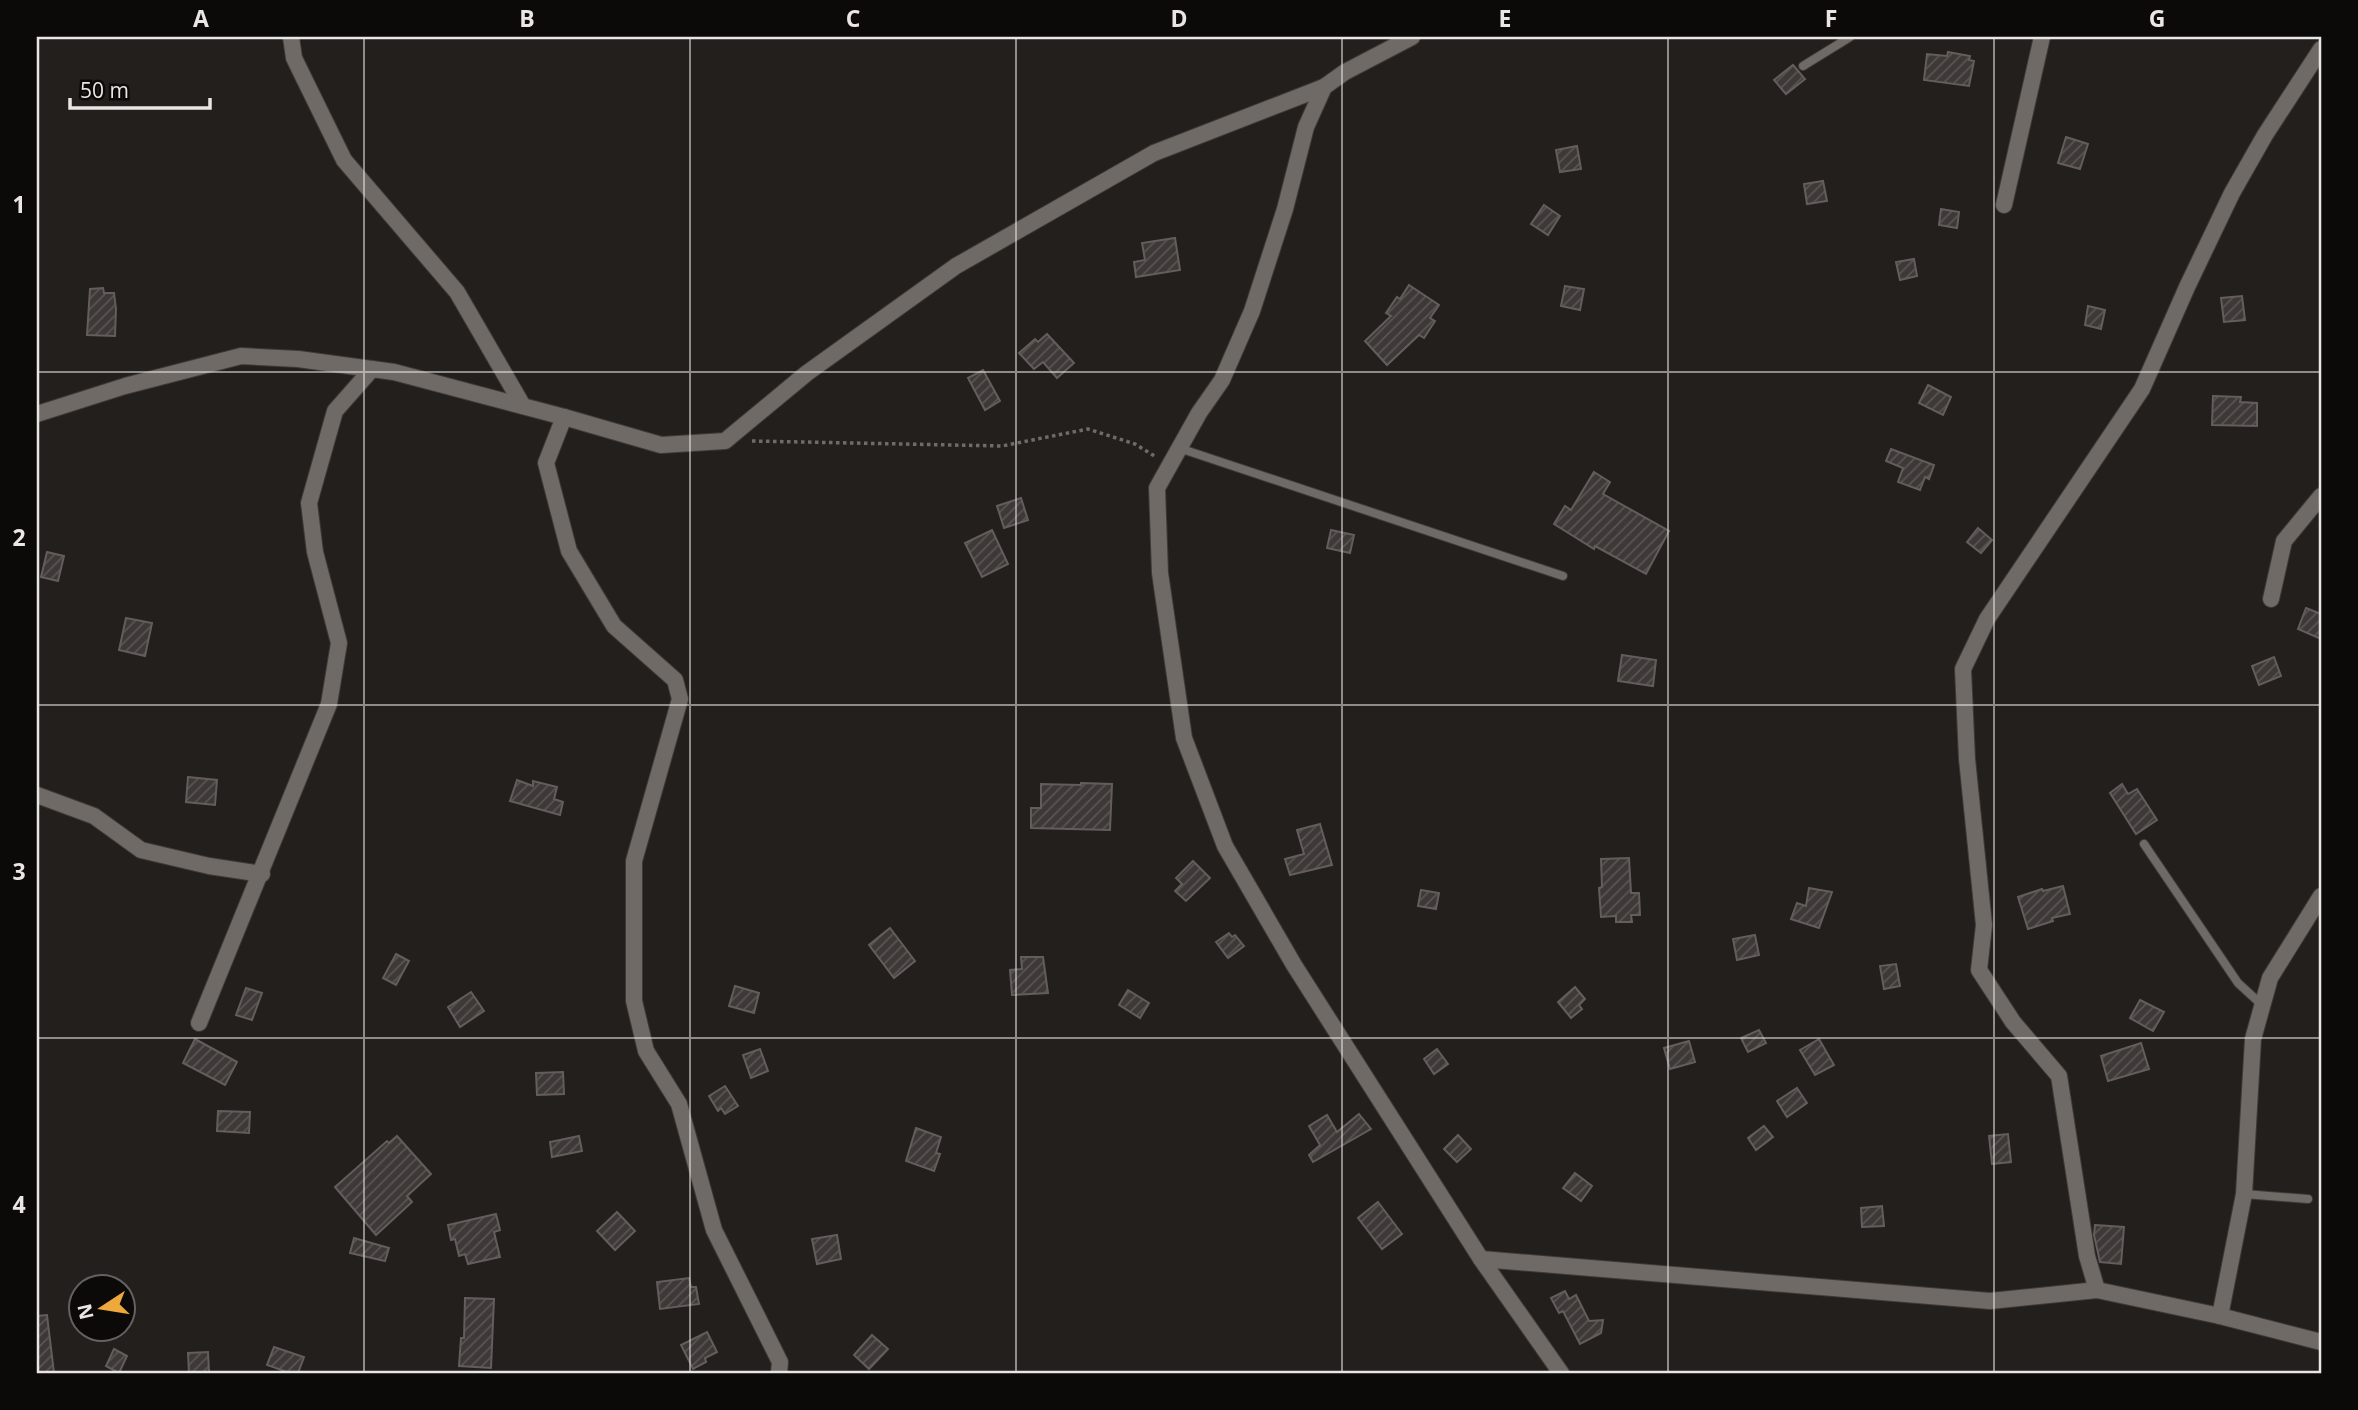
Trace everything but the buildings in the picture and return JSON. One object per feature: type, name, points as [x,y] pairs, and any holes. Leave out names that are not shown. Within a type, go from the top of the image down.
[{"type":"street","points":[[291,37],[294,58],[344,160],[457,292],[523,406]]},
{"type":"street","points":[[37,414],[125,386],[241,356],[298,359],[394,372],[661,445],[725,441],[807,373],[956,266],[1154,153],[1324,87],[1345,72],[1412,37]]},
{"type":"street","points":[[2004,205],[2042,37]]},
{"type":"street","points":[[2097,1290],[2087,1256],[2059,1076],[2013,1022],[1979,970],[1984,925],[1967,759],[1963,669],[1987,619],[2142,390],[2232,194],[2265,135],[2321,49]]},
{"type":"street","points":[[1324,87],[1306,127],[1285,209],[1252,311],[1222,380],[1199,413],[1157,488],[1162,586],[1184,738],[1225,846],[1294,964],[1481,1259],[1562,1373]]},
{"type":"street","points":[[199,1023],[262,874],[329,704],[339,643],[315,552],[309,503],[335,411],[372,369]]},
{"type":"street","points":[[564,417],[546,463],[569,551],[614,626],[675,680],[680,699],[634,861],[634,1001],[646,1051],[679,1104],[714,1230],[780,1362],[779,1373]]},
{"type":"street","points":[[2271,599],[2284,541],[2321,496]]},
{"type":"street","points":[[37,795],[94,816],[141,850],[209,866],[262,874]]},
{"type":"street","points":[[2220,1316],[2244,1194],[2253,1040],[2270,978],[2321,896]]},
{"type":"street","points":[[1481,1259],[1990,1301],[2097,1290],[2220,1316],[2321,1342]]},
{"type":"lane","points":[[1804,66],[1850,37]]},
{"type":"lane","points":[[1179,448],[1563,576]]},
{"type":"lane","points":[[2144,844],[2238,983],[2262,1006]]},
{"type":"lane","points":[[2244,1194],[2308,1199]]},
{"type":"path","points":[[725,441],[1002,446],[1088,429],[1135,444],[1170,466]]}]
